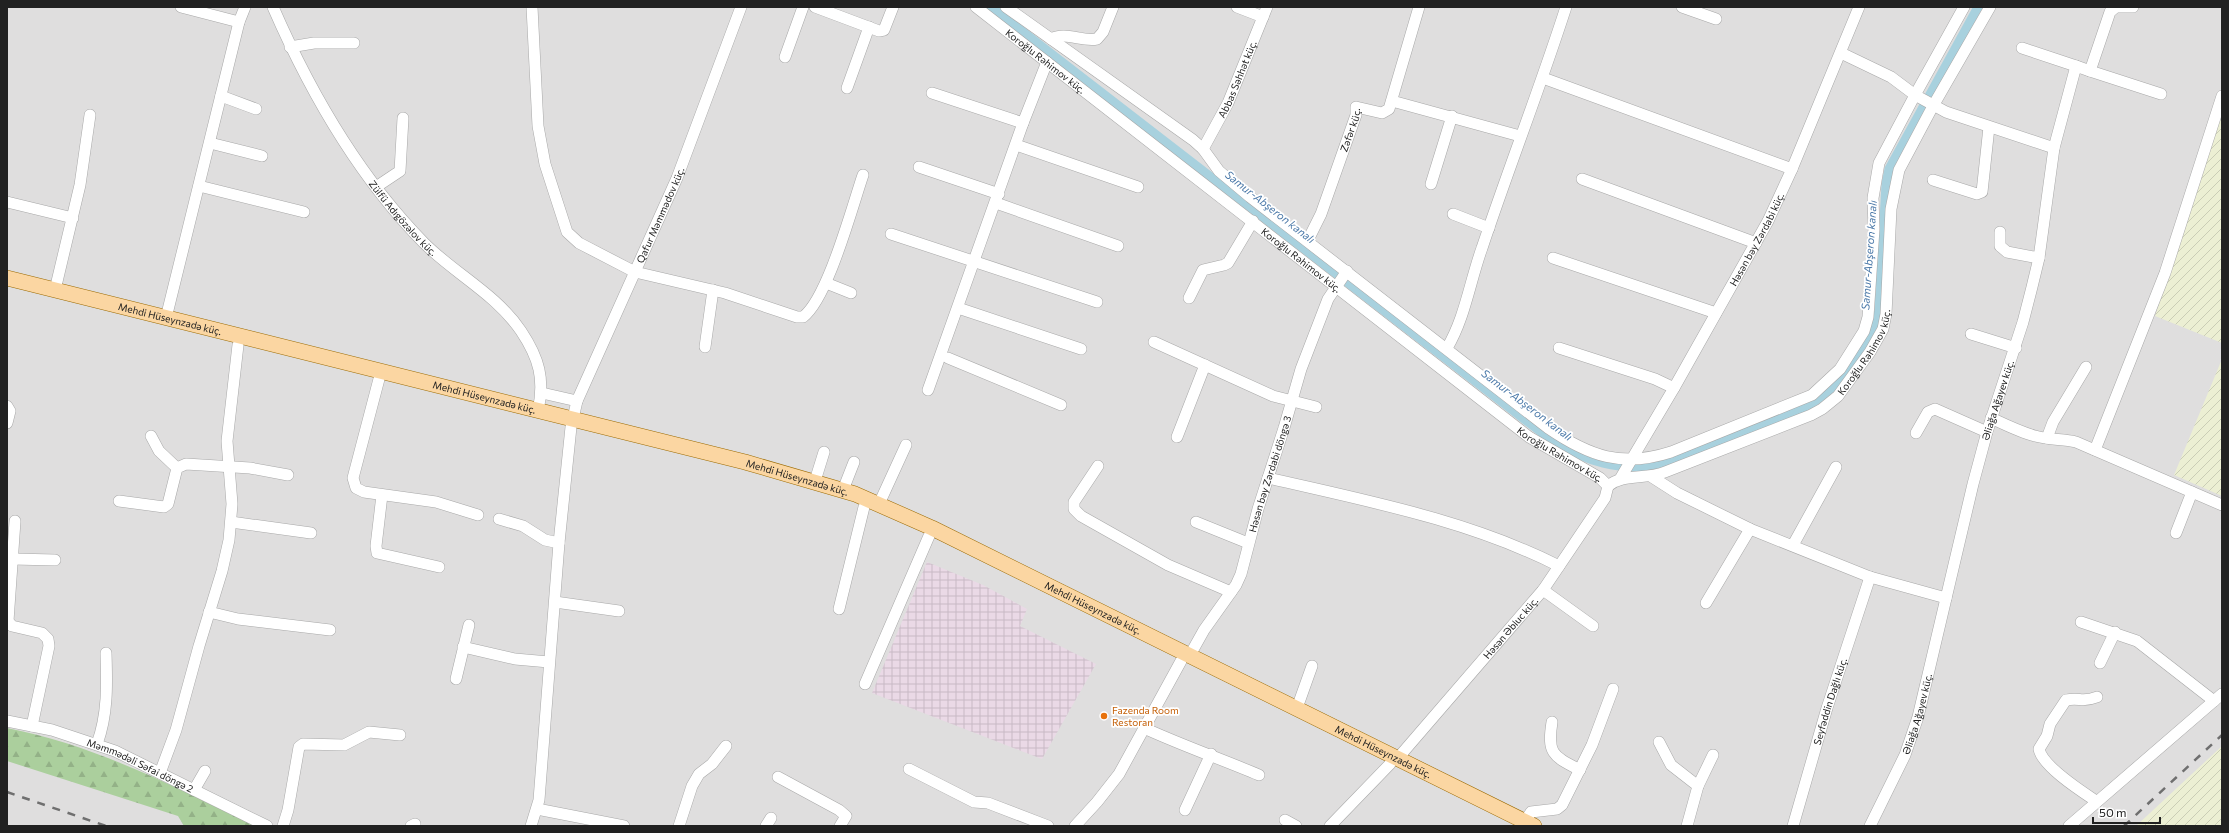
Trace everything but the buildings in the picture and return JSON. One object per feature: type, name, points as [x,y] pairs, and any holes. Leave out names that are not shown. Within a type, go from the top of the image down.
[{"type":"main road","name":"Mehdi Hüseynzadə küç.","points":[[7,278],[538,411],[572,423],[812,489],[864,507],[929,536],[1186,658],[1297,708],[1394,761]]},
{"type":"main road","name":"Mehdi Hüseynzadə küç.","points":[[7,287],[379,379],[815,481],[843,490],[879,504],[1523,825]]},
{"type":"street","points":[[180,7],[239,22]]},
{"type":"street","points":[[166,318],[239,22],[245,7]]},
{"type":"street","name":"Zülfü Adıgözəlov küç.","points":[[273,7],[290,47],[328,116],[376,187],[426,245],[485,294],[513,320],[521,332],[536,362],[541,379],[542,393],[538,411]]},
{"type":"street","points":[[532,7],[538,126],[545,164],[567,232],[579,243],[636,272],[713,290],[797,317],[803,316],[816,303],[826,283],[863,175]]},
{"type":"street","name":"Qafur Məmmədov küç.","points":[[531,826],[538,809],[559,543],[572,423],[577,402],[677,178],[741,7]]},
{"type":"street","points":[[785,57],[803,7]]},
{"type":"street","points":[[815,7],[879,31],[884,30],[893,7]]},
{"type":"street","name":"Koroğlu Rəhimov küç.","points":[[976,7],[1530,437],[1600,478],[1608,486],[1620,479],[1652,477],[1811,415],[1838,396],[1850,382],[1883,329],[1886,314],[1890,209],[1894,189],[1903,160],[1990,7]]},
{"type":"street","name":"Koroğlu Rəhimov küç.","points":[[1006,7],[1193,140],[1203,149],[1219,171],[1560,436],[1596,455],[1631,459],[1655,457],[1671,452],[1812,395],[1840,369],[1864,331],[1868,318],[1874,229],[1873,198],[1876,175],[1889,142],[1964,7]]},
{"type":"street","points":[[1051,39],[1057,36],[1066,35],[1089,41],[1097,39],[1102,32],[1113,7]]},
{"type":"street","points":[[1237,7],[1265,12]]},
{"type":"street","name":"Zəfər küç.","points":[[1308,240],[1321,214],[1356,115],[1356,107],[1382,113],[1389,109],[1419,7]]},
{"type":"street","points":[[1447,348],[1458,325],[1520,136],[1543,78],[1566,7]]},
{"type":"street","points":[[1682,7],[1716,19]]},
{"type":"street","name":"Həsən bəy Zərdabi küç.","points":[[1620,479],[1674,388],[1756,242],[1792,169],[1859,7]]},
{"type":"street","points":[[2090,71],[2110,12],[2116,7],[2132,7]]},
{"type":"street","name":"Abbas Səhhət küç.","points":[[1203,149],[1228,103],[1265,12]]},
{"type":"street","points":[[847,88],[869,26]]},
{"type":"street","points":[[290,47],[314,43],[354,43]]},
{"type":"street","points":[[2022,48],[2161,94]]},
{"type":"street","points":[[1841,53],[1891,77],[1933,106],[1960,118],[2054,148]]},
{"type":"street","points":[[928,390],[1023,123],[1047,62]]},
{"type":"street","name":"Əliağa Ağayev küç.","points":[[1870,826],[1905,755],[1914,732],[1924,696],[1946,598],[1987,432],[2016,348],[2038,258],[2054,148],[2076,66]]},
{"type":"street","points":[[1543,78],[1792,169]]},
{"type":"street","points":[[932,92],[1023,123]]},
{"type":"street","points":[[221,96],[256,109]]},
{"type":"street","points":[[2095,450],[2165,274],[2222,96]]},
{"type":"street","points":[[1392,100],[1520,136]]},
{"type":"street","points":[[55,290],[74,218],[90,115]]},
{"type":"street","points":[[1430,184],[1452,116]]},
{"type":"street","points":[[376,187],[400,171],[403,118]]},
{"type":"street","points":[[1933,180],[1977,194],[1982,192],[1990,127]]},
{"type":"street","points":[[210,143],[262,156]]},
{"type":"street","points":[[1016,145],[1138,187]]},
{"type":"street","points":[[919,167],[1118,246]]},
{"type":"street","points":[[1582,179],[1756,242]]},
{"type":"street","points":[[199,186],[304,212]]},
{"type":"street","points":[[7,202],[74,218]]},
{"type":"street","points":[[1453,214],[1489,228]]},
{"type":"street","points":[[1189,298],[1203,270],[1224,266],[1253,222]]},
{"type":"street","points":[[2000,232],[2000,246],[2007,252],[2038,258]]},
{"type":"street","points":[[891,234],[1097,302]]},
{"type":"street","points":[[1553,258],[1716,313]]},
{"type":"street","name":"Həsən bəy Zərdabi döngə 3","points":[[1075,826],[1098,802],[1119,774],[1144,728],[1186,658],[1204,630],[1232,592],[1241,574],[1248,543],[1301,369],[1336,286],[1346,271]]},
{"type":"street","points":[[826,283],[851,293]]},
{"type":"street","points":[[705,347],[713,290]]},
{"type":"street","points":[[958,308],[1081,349]]},
{"type":"street","points":[[1971,334],[2016,348]]},
{"type":"street","points":[[1154,342],[1273,396],[1316,407]]},
{"type":"street","points":[[160,773],[176,730],[209,612],[226,558],[231,522],[232,482],[227,441],[238,345]]},
{"type":"street","points":[[1559,348],[1655,379],[1674,388]]},
{"type":"street","points":[[948,358],[1061,405]]},
{"type":"street","points":[[1177,437],[1205,365]]},
{"type":"street","points":[[2047,438],[2053,422],[2086,368]]},
{"type":"street","points":[[379,379],[353,478],[356,488],[364,492],[436,502],[478,515]]},
{"type":"street","points":[[542,393],[577,402]]},
{"type":"street","points":[[7,406],[10,411],[7,423]]},
{"type":"street","points":[[1916,433],[1928,412],[1936,409],[1987,432]]},
{"type":"street","points":[[1992,418],[2024,432],[2047,438],[2069,440],[2222,505]]},
{"type":"street","points":[[151,436],[159,451],[177,468]]},
{"type":"street","points":[[879,504],[906,446]]},
{"type":"street","points":[[815,481],[824,452]]},
{"type":"street","points":[[843,490],[854,462]]},
{"type":"street","points":[[177,468],[186,464],[230,466],[288,475]]},
{"type":"street","points":[[1098,466],[1074,502],[1074,509],[1081,516],[1168,565],[1232,592]]},
{"type":"street","points":[[1793,545],[1836,467]]},
{"type":"street","points":[[119,501],[164,506],[168,504],[177,468]]},
{"type":"street","points":[[1652,477],[1677,493],[1750,529],[1870,577],[1946,598]]},
{"type":"street","points":[[1268,478],[1458,524],[1526,550],[1559,566]]},
{"type":"street","name":"Həsən Əbluc küç.","points":[[1330,826],[1394,761],[1543,590],[1605,498],[1608,486]]},
{"type":"street","points":[[2176,533],[2192,492]]},
{"type":"street","points":[[382,494],[376,553],[439,567]]},
{"type":"street","points":[[839,609],[864,507]]},
{"type":"street","points":[[500,519],[523,526],[545,540],[559,543]]},
{"type":"street","points":[[15,520],[8,620],[12,626],[42,633],[48,639],[49,646],[32,726]]},
{"type":"street","points":[[231,522],[311,533]]},
{"type":"street","points":[[1196,522],[1248,543]]},
{"type":"street","points":[[1706,603],[1750,529]]},
{"type":"street","points":[[865,684],[929,536]]},
{"type":"street","points":[[13,559],[55,560]]},
{"type":"street","name":"Seyfəddin Dağlı küç.","points":[[1793,826],[1827,708],[1870,577]]},
{"type":"street","points":[[1543,590],[1593,626]]},
{"type":"street","points":[[555,602],[619,611]]},
{"type":"street","points":[[209,612],[238,619],[330,630]]},
{"type":"street","points":[[2069,826],[2096,801],[2218,697],[2137,641],[2115,632],[2081,622]]},
{"type":"street","points":[[456,679],[469,626]]},
{"type":"street","points":[[2100,663],[2115,632]]},
{"type":"street","points":[[463,647],[515,659],[549,662]]},
{"type":"street","points":[[97,744],[103,727],[106,708],[106,653]]},
{"type":"street","points":[[1297,708],[1312,666]]},
{"type":"street","points":[[1523,825],[1531,812],[1558,809],[1580,770],[1601,725],[1612,689]]},
{"type":"street","points":[[2096,801],[2067,780],[2040,756],[2039,749],[2047,736],[2050,724],[2066,700],[2074,698],[2086,702],[2097,697]]},
{"type":"street","name":"Məmmədəli Səfai döngə 2","points":[[7,722],[32,726],[97,744],[268,826]]},
{"type":"street","points":[[1552,722],[1549,738],[1552,752],[1557,758],[1580,770]]},
{"type":"street","points":[[1144,728],[1177,743],[1211,754],[1259,775]]},
{"type":"street","points":[[283,826],[288,810],[299,747],[303,744],[344,745],[368,732],[400,735]]},
{"type":"street","points":[[1659,742],[1671,765],[1698,786]]},
{"type":"street","points":[[680,826],[692,786],[699,774],[712,764],[726,746]]},
{"type":"street","points":[[1185,810],[1211,754]]},
{"type":"street","points":[[1687,826],[1698,786],[1713,755]]},
{"type":"street","points":[[909,769],[974,802],[988,803],[1048,826]]},
{"type":"street","points":[[194,790],[205,771]]},
{"type":"street","points":[[778,777],[839,810],[846,816],[840,826]]},
{"type":"street","points":[[538,809],[624,826]]},
{"type":"street","points":[[1285,820],[1296,826]]},
{"type":"shaded area","points":[[7,7],[2222,7],[2222,826],[7,826]]},
{"type":"shaded area","points":[[927,562],[983,585],[1027,609],[1020,626],[1096,664],[1042,759],[872,693]]},
{"type":"green space","points":[[2222,113],[2222,343],[2155,316]]},
{"type":"green space","points":[[2222,359],[2222,496],[2174,475]]},
{"type":"green space","points":[[7,728],[40,735],[103,756],[165,782],[256,826],[184,826],[178,816],[7,761]]},
{"type":"green space","points":[[2222,746],[2222,826],[2136,826]]},
{"type":"waterway","name":"Samur-Abşeron kanalı","points":[[991,7],[1550,439],[1563,447],[1590,459],[1617,466],[1631,467],[1661,465],[1805,408],[1830,389],[1852,366],[1869,340],[1879,310],[1886,184],[1889,169],[1978,7]]},
{"type":"railway","points":[[2124,826],[2222,735]]},
{"type":"railway","points":[[7,792],[106,826]]},
{"type":"place","name":"Fazenda Room Restoran","points":[[1104,716]]}]
